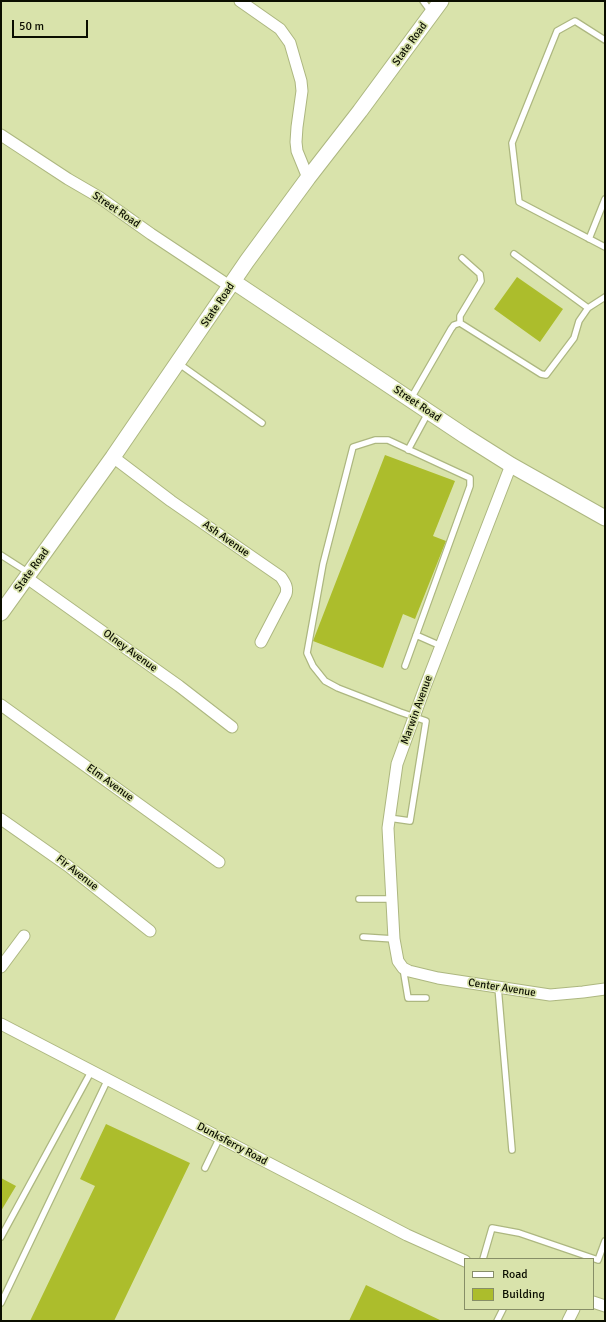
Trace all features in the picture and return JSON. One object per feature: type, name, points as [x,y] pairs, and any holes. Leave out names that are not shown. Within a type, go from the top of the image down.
[{"type":"main road","name":"State Road","points":[[1,613],[113,457],[247,261],[308,178],[360,112],[432,5]]},
{"type":"main road","name":"Street Road","points":[[232,284],[511,465],[605,518]]},
{"type":"street","points":[[240,1],[280,29],[290,43],[301,81],[302,91],[296,127],[297,151],[308,178]]},
{"type":"street","name":"Street Road","points":[[1,135],[152,234],[232,284]]},
{"type":"street","name":"Ash Avenue","points":[[113,457],[171,501],[281,577],[286,584],[286,594],[261,642]]},
{"type":"street","name":"Marwin Avenue","points":[[402,967],[396,954],[394,939],[388,840],[389,818],[397,764],[425,687],[511,465]]},
{"type":"street","name":"Olney Avenue","points":[[28,576],[179,686],[232,727]]},
{"type":"street","name":"Elm Avenue","points":[[1,705],[219,862]]},
{"type":"street","name":"Fir Avenue","points":[[1,819],[68,866],[150,931]]},
{"type":"street","points":[[1,967],[24,936]]},
{"type":"street","name":"Center Avenue","points":[[402,967],[409,971],[438,978],[550,995],[605,989]]},
{"type":"street","name":"Dunksferry Road","points":[[1,1024],[407,1235],[464,1261]]},
{"type":"street","points":[[594,1302],[605,1306]]},
{"type":"street","points":[[568,1321],[574,1310]]},
{"type":"lane","points":[[605,40],[575,21],[557,31],[512,143],[519,202],[605,247]]},
{"type":"lane","points":[[589,238],[605,199]]},
{"type":"lane","points":[[514,254],[588,308]]},
{"type":"lane","points":[[460,323],[460,316],[482,281],[480,274],[462,258]]},
{"type":"lane","points":[[460,323],[546,376],[574,338],[579,321],[588,308],[605,297]]},
{"type":"lane","points":[[410,400],[451,329],[454,325],[460,323]]},
{"type":"lane","points":[[178,363],[262,423]]},
{"type":"lane","points":[[408,450],[429,412]]},
{"type":"lane","points":[[389,818],[410,821],[426,721],[338,688],[325,681],[313,666],[307,653],[323,564],[353,447],[375,440],[388,440],[470,478],[470,486],[405,666]]},
{"type":"lane","points":[[1,555],[28,576]]},
{"type":"lane","points":[[416,635],[441,646]]},
{"type":"lane","points":[[359,899],[392,899]]},
{"type":"lane","points":[[363,937],[394,939]]},
{"type":"lane","points":[[402,967],[408,998],[426,998]]},
{"type":"lane","points":[[498,987],[512,1150]]},
{"type":"lane","points":[[1,1237],[92,1070]]},
{"type":"lane","points":[[1,1303],[108,1079]]},
{"type":"lane","points":[[205,1168],[220,1137]]},
{"type":"lane","points":[[483,1258],[492,1228],[519,1233],[592,1258]]},
{"type":"lane","points":[[594,1259],[598,1260],[605,1241]]},
{"type":"lane","points":[[497,1321],[502,1310]]},
{"type":"building","points":[[517,277],[563,309],[540,342],[494,309]]},
{"type":"building","points":[[385,455],[455,481],[433,536],[446,541],[415,619],[403,614],[383,668],[313,641]]},
{"type":"building","points":[[106,1124],[190,1163],[114,1321],[30,1321],[95,1186],[80,1179]]},
{"type":"building","points":[[1,1178],[16,1186],[1,1211]]},
{"type":"building","points":[[366,1285],[442,1321],[349,1321]]}]
